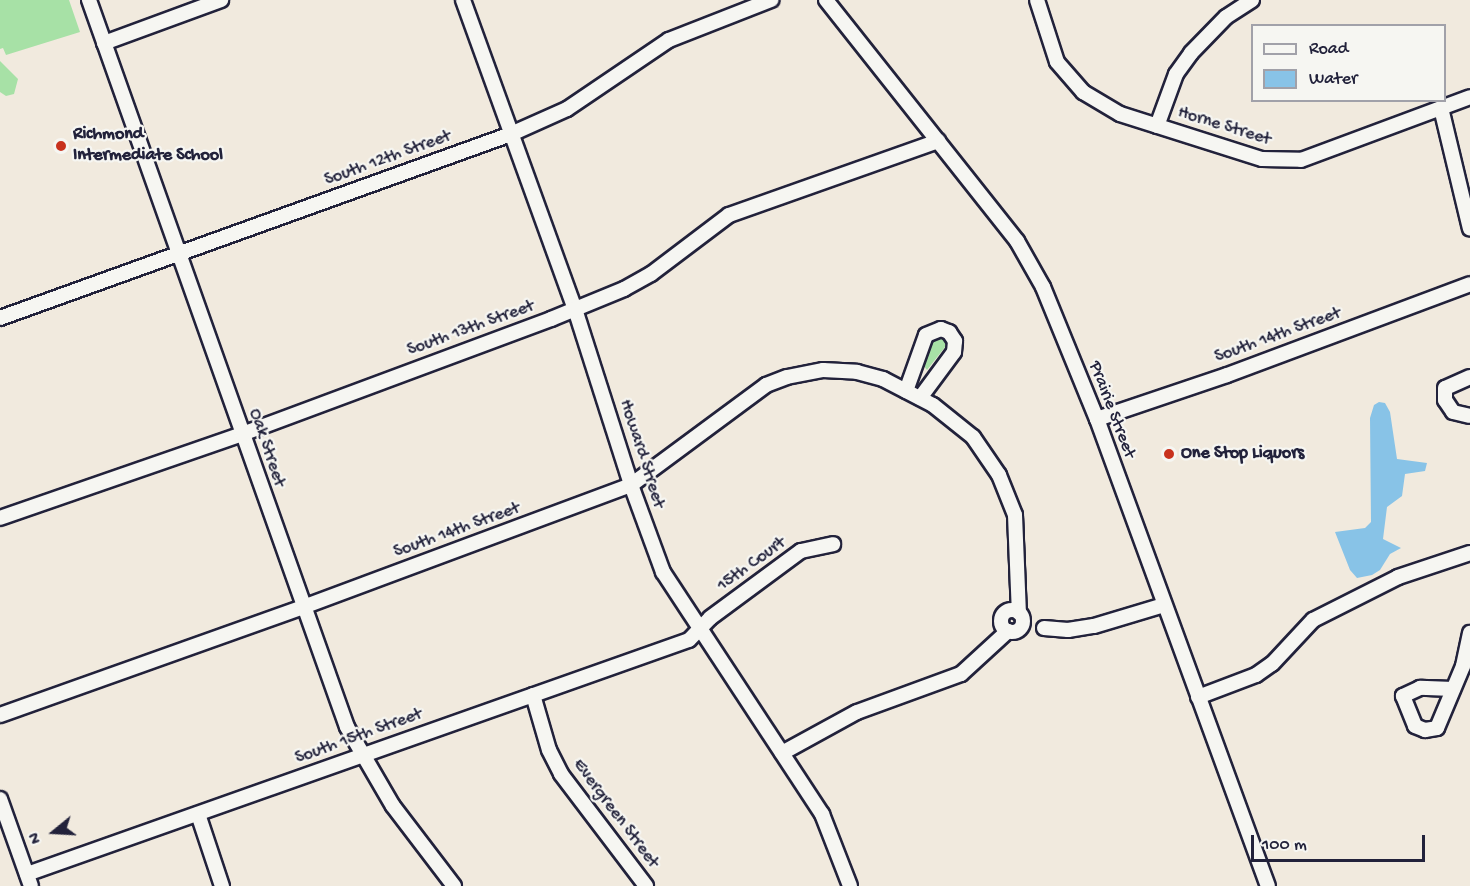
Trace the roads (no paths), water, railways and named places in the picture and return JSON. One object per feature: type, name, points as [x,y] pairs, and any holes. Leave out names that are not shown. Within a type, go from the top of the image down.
[{"type":"street","name":"Oak Street","points":[[89,0],[342,716],[361,755],[393,806],[454,886]]},
{"type":"street","points":[[104,43],[221,0]]},
{"type":"street","name":"Howard Street","points":[[463,0],[575,309],[631,485],[663,573],[822,814],[850,886]]},
{"type":"street","name":"South 12th Street","points":[[0,318],[511,134],[567,109],[669,40],[771,0]]},
{"type":"street","name":"Prairie Street","points":[[825,0],[1027,257],[1043,287],[1096,419],[1268,886]]},
{"type":"street","name":"Horne Street","points":[[1037,0],[1053,53],[1071,80],[1100,104],[1120,114],[1262,159],[1301,160],[1470,97]]},
{"type":"street","points":[[1157,126],[1176,74],[1191,53],[1226,17],[1252,0]]},
{"type":"street","points":[[1441,108],[1470,229]]},
{"type":"street","name":"South 13th Street","points":[[0,518],[242,434],[575,309],[624,289],[651,274],[729,215],[938,141]]},
{"type":"street","name":"South 14th Street","points":[[1096,419],[1227,375],[1470,284]]},
{"type":"street","points":[[906,391],[926,335],[941,329],[949,332],[955,341],[954,352],[920,398]]},
{"type":"street","name":"South 14th Street","points":[[0,715],[303,607],[631,485],[748,397],[787,377],[823,370],[857,372],[884,379],[920,398],[973,437],[999,476],[1015,515],[1021,615]]},
{"type":"street","points":[[1470,377],[1445,388],[1444,400],[1453,412],[1470,416]]},
{"type":"street","name":"15th Court","points":[[699,629],[710,618],[801,551],[832,544]]},
{"type":"street","points":[[1198,697],[1256,675],[1272,664],[1313,620],[1398,577],[1469,559]]},
{"type":"street","name":"South 14th Street","points":[[1008,623],[1018,584]]},
{"type":"street","points":[[1008,623],[1068,630],[1094,626],[1164,605]]},
{"type":"street","points":[[1021,615],[1044,628]]},
{"type":"street","points":[[1008,623],[1022,625],[1021,615]]},
{"type":"street","points":[[782,753],[821,729],[857,712],[961,674],[984,653],[1008,623]]},
{"type":"street","name":"South 15th Street","points":[[29,880],[198,814],[690,640],[699,629]]},
{"type":"street","points":[[1453,689],[1463,666],[1470,633]]},
{"type":"street","name":"Evergreen Street","points":[[533,695],[549,750],[561,774],[646,886]]},
{"type":"street","points":[[0,799],[29,880]]},
{"type":"street","points":[[198,814],[222,886]]},
{"type":"water","points":[[1379,402],[1385,403],[1390,412],[1397,459],[1427,463],[1425,471],[1405,474],[1402,496],[1387,507],[1383,539],[1401,548],[1390,554],[1380,570],[1372,575],[1357,578],[1350,570],[1335,532],[1365,528],[1371,522],[1370,418],[1374,405]]},
{"type":"place","name":"Richmond Intermediate School","points":[[61,146]]},
{"type":"place","name":"One Stop Liquors","points":[[1169,454]]}]
